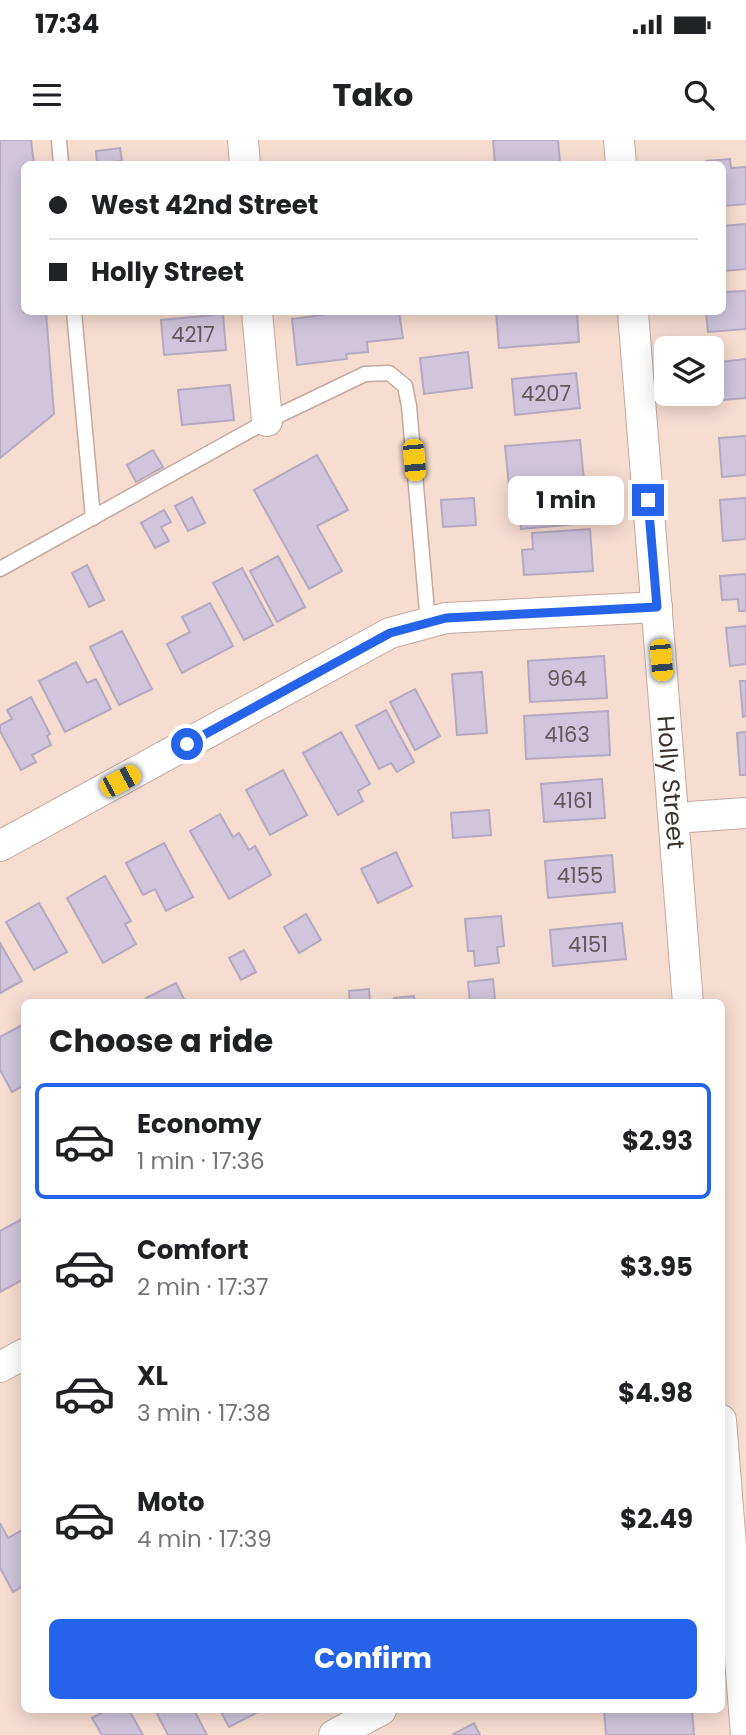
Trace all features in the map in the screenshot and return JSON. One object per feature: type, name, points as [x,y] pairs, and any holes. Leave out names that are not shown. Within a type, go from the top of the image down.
[{"type":"street","points":[[243,140],[245,161]]},
{"type":"street","points":[[619,140],[621,161]]},
{"type":"street","points":[[257,315],[267,421]]},
{"type":"street","name":"Holly Street","points":[[633,315],[688,999]]},
{"type":"street","points":[[0,846],[390,633],[446,618],[657,607]]},
{"type":"street","points":[[674,818],[746,813]]},
{"type":"street","points":[[0,1367],[21,1356]]},
{"type":"street","points":[[725,1528],[729,1636],[746,1735]]},
{"type":"street","points":[[334,1735],[375,1713]]},
{"type":"lane","points":[[59,140],[61,161]]},
{"type":"lane","points":[[74,315],[93,518]]},
{"type":"lane","points":[[0,569],[267,421],[365,374],[389,373],[405,386],[409,407],[428,623]]},
{"type":"building","points":[[0,140],[31,140],[34,161],[21,161],[21,315],[46,315],[54,414],[0,458]]},
{"type":"building","points":[[493,140],[558,140],[560,161],[495,161]]},
{"type":"building","points":[[120,148],[122,161],[97,161],[96,151]]},
{"type":"building","points":[[730,159],[731,168],[746,167],[746,204],[726,206],[726,161],[706,161]]},
{"type":"building","points":[[746,224],[746,269],[726,271],[726,226]]},
{"type":"building","points":[[746,291],[746,329],[708,332],[706,315],[726,315],[726,292]]},
{"type":"building","points":[[223,315],[226,350],[164,355],[161,320]]},
{"type":"building","points":[[321,315],[399,315],[403,338],[367,342],[368,352],[346,354],[347,359],[297,365],[292,319]]},
{"type":"building","points":[[496,315],[577,315],[579,342],[499,348]]},
{"type":"building","points":[[468,352],[472,388],[424,394],[420,358]]},
{"type":"building","points":[[746,359],[746,398],[724,400],[724,362]]},
{"type":"building","points":[[576,373],[580,408],[515,415],[512,379]]},
{"type":"building","points":[[230,385],[234,420],[182,425],[178,390]]},
{"type":"building","points":[[746,436],[746,475],[722,477],[719,438]]},
{"type":"building","points":[[580,440],[584,480],[509,486],[505,446]]},
{"type":"building","points":[[153,450],[163,467],[136,482],[127,465]]},
{"type":"building","points":[[317,455],[348,510],[317,526],[342,571],[309,589],[254,490]]},
{"type":"building","points":[[585,487],[588,523],[521,529],[519,505],[530,504],[528,491]]},
{"type":"building","points":[[192,497],[205,523],[188,531],[175,506]]},
{"type":"building","points":[[474,498],[476,525],[443,527],[441,500]]},
{"type":"building","points":[[746,498],[746,539],[723,541],[720,500]]},
{"type":"building","points":[[164,510],[171,522],[161,527],[169,541],[155,548],[141,523]]},
{"type":"building","points":[[590,529],[593,571],[524,575],[522,550],[533,549],[532,533]]},
{"type":"building","points":[[278,556],[305,607],[277,622],[250,571]]},
{"type":"building","points":[[87,565],[104,600],[89,607],[72,573]]},
{"type":"building","points":[[242,568],[273,625],[244,640],[213,583]]},
{"type":"building","points":[[746,574],[746,611],[739,611],[738,599],[722,600],[720,576]]},
{"type":"building","points":[[210,603],[233,646],[182,673],[167,644],[190,632],[182,617]]},
{"type":"building","points":[[746,626],[746,664],[730,666],[726,628]]},
{"type":"building","points":[[122,631],[152,689],[119,705],[90,647]]},
{"type":"building","points":[[604,656],[607,698],[530,702],[528,661]]},
{"type":"building","points":[[76,662],[87,683],[96,679],[111,709],[65,732],[39,681]]},
{"type":"building","points":[[482,672],[487,733],[457,735],[452,674]]},
{"type":"building","points":[[740,681],[746,681],[746,716],[743,717]]},
{"type":"building","points":[[415,689],[440,736],[415,750],[390,702]]},
{"type":"building","points":[[31,697],[50,734],[47,736],[51,745],[32,755],[36,762],[21,770],[0,731],[0,725],[12,719],[7,710]]},
{"type":"building","points":[[386,710],[414,762],[397,772],[391,763],[379,769],[356,726]]},
{"type":"building","points":[[608,711],[610,755],[526,759],[524,716]]},
{"type":"building","points":[[341,732],[370,784],[358,791],[363,801],[338,815],[303,753]]},
{"type":"building","points":[[746,732],[746,775],[740,775],[737,733]]},
{"type":"building","points":[[283,770],[307,815],[270,835],[246,790]]},
{"type":"building","points":[[602,779],[605,818],[544,822],[541,784]]},
{"type":"building","points":[[489,810],[491,835],[453,838],[451,813]]},
{"type":"building","points":[[220,814],[233,837],[239,833],[249,850],[255,846],[271,875],[229,899],[190,831]]},
{"type":"building","points":[[164,843],[193,897],[166,911],[155,889],[143,895],[126,863]]},
{"type":"building","points":[[396,852],[412,886],[378,903],[361,869]]},
{"type":"building","points":[[612,855],[615,892],[548,898],[545,861]]},
{"type":"building","points":[[105,876],[131,921],[125,924],[136,944],[103,963],[67,898]]},
{"type":"building","points":[[39,903],[67,952],[34,970],[6,922]]},
{"type":"building","points":[[306,914],[321,940],[299,953],[284,927]]},
{"type":"building","points":[[501,916],[504,946],[497,947],[499,963],[475,966],[474,951],[468,951],[465,919]]},
{"type":"building","points":[[622,923],[626,959],[553,966],[550,930]]},
{"type":"building","points":[[0,943],[22,981],[0,993]]},
{"type":"building","points":[[244,950],[256,972],[241,980],[229,958]]},
{"type":"building","points":[[493,979],[495,999],[470,999],[468,982]]},
{"type":"building","points":[[176,983],[184,999],[146,999]]},
{"type":"building","points":[[369,989],[370,999],[350,999],[349,991]]},
{"type":"building","points":[[414,996],[414,999],[394,999]]},
{"type":"building","points":[[21,1026],[21,1087],[12,1092],[0,1070],[0,1037]]},
{"type":"building","points":[[21,1220],[21,1281],[0,1292],[0,1231]]},
{"type":"building","points":[[0,1523],[8,1538],[21,1531],[21,1587],[13,1592],[0,1568]]},
{"type":"building","points":[[101,1713],[131,1713],[143,1735],[102,1735],[92,1718]]},
{"type":"building","points":[[157,1713],[196,1713],[207,1735],[168,1735]]},
{"type":"building","points":[[222,1713],[256,1713],[229,1727]]},
{"type":"building","points":[[604,1713],[692,1713],[694,1735],[606,1735]]},
{"type":"building","points":[[474,1723],[480,1735],[452,1735]]},
{"type":"route","points":[[187,744],[390,633],[446,618],[657,607],[648,500]]}]
